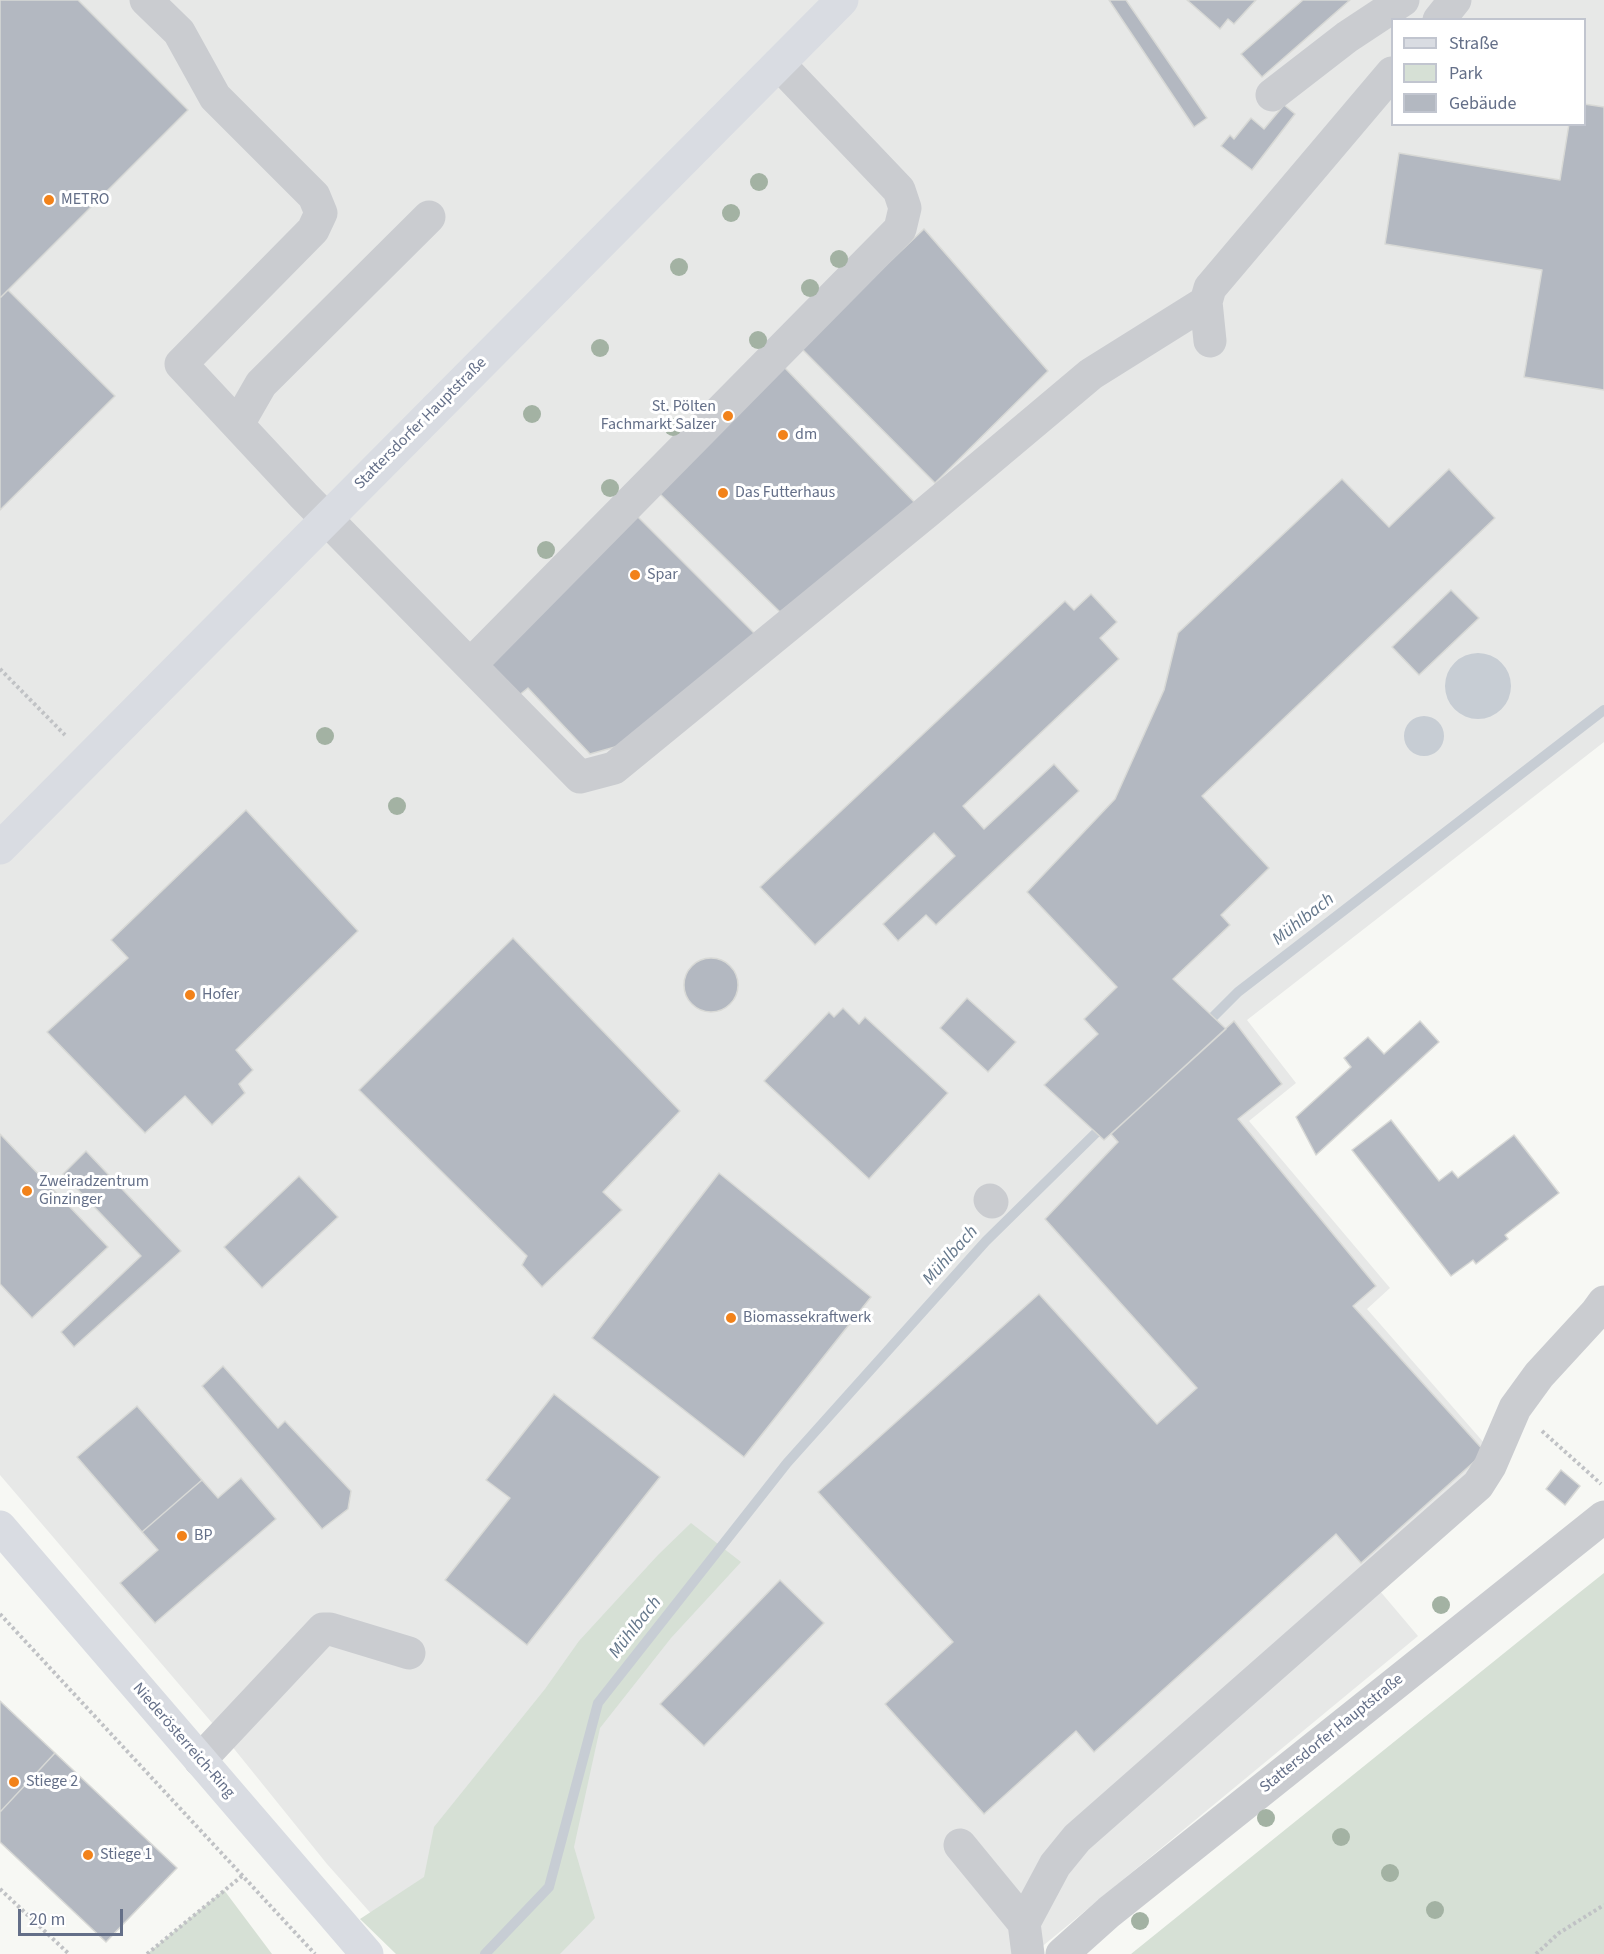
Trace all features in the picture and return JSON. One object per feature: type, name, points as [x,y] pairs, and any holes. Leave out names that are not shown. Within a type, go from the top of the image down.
[{"type":"main road","name":"Stattersdorfer Hauptstraße","points":[[0,848],[842,0]]},
{"type":"main road","name":"Niederösterreich-Ring","points":[[0,1527],[367,1954]]},
{"type":"street","points":[[146,0],[179,32],[215,97],[314,196],[321,213],[313,230],[181,363],[327,518],[580,777],[614,768],[928,511],[1091,374],[1206,302]]},
{"type":"street","points":[[1272,95],[1347,37],[1404,0]]},
{"type":"street","points":[[1441,18],[1455,0]]},
{"type":"street","points":[[470,665],[900,229],[904,208],[899,190],[779,64]]},
{"type":"street","points":[[1210,341],[1206,302],[1210,288],[1391,74]]},
{"type":"street","points":[[238,424],[261,384],[429,218]]},
{"type":"street","points":[[1026,1939],[1055,1865],[1077,1838],[1478,1485],[1490,1466],[1515,1408],[1539,1375],[1604,1302]]},
{"type":"street","name":"Stattersdorfer Hauptstraße","points":[[1062,1954],[1118,1904],[1604,1517]]},
{"type":"street","points":[[200,1760],[323,1629],[330,1629],[409,1653]]},
{"type":"street","points":[[960,1845],[1026,1939]]},
{"type":"path","points":[[0,669],[65,735]]},
{"type":"path","points":[[1515,1408],[1604,1487]]},
{"type":"path","points":[[0,1614],[315,1954]]},
{"type":"path","points":[[147,1954],[242,1876]]},
{"type":"path","points":[[0,1889],[69,1954]]},
{"type":"path","points":[[1536,1954],[1559,1933],[1604,1905]]},
{"type":"shaded area","points":[[0,0],[1604,0],[1604,742],[1247,1020],[1296,1083],[1249,1121],[1390,1288],[1367,1309],[1492,1452],[1363,1571],[1418,1636],[1033,1954],[407,1954],[327,1864],[231,1745],[0,1475]]},
{"type":"shaded area","points":[[1478,653],[1491,656],[1501,663],[1508,673],[1511,686],[1508,699],[1501,709],[1491,716],[1478,719],[1465,716],[1455,709],[1448,699],[1445,686],[1448,673],[1455,663],[1465,656]]},
{"type":"shaded area","points":[[1424,716],[1438,722],[1444,736],[1438,750],[1424,756],[1410,750],[1404,736],[1410,722]]},
{"type":"green space","points":[[691,1523],[741,1562],[671,1638],[600,1728],[574,1847],[595,1918],[560,1954],[396,1954],[360,1919],[424,1877],[434,1827],[545,1689],[579,1641],[658,1555]]},
{"type":"green space","points":[[1604,1573],[1604,1954],[1131,1954],[1560,1608]]},
{"type":"green space","points":[[224,1890],[272,1954],[147,1954]]},
{"type":"building","name":"METRO","points":[[0,0],[78,0],[188,110],[0,298]]},
{"type":"building","points":[[1109,0],[1126,0],[1207,118],[1194,127]]},
{"type":"building","points":[[1187,0],[1256,0],[1234,24],[1228,19],[1220,29]]},
{"type":"building","points":[[1303,0],[1350,0],[1262,77],[1241,54]]},
{"type":"building","points":[[1586,104],[1604,107],[1604,390],[1524,377],[1542,270],[1385,244],[1399,153],[1560,180],[1569,126],[1586,126]]},
{"type":"building","points":[[1284,105],[1295,114],[1252,170],[1221,146],[1230,135],[1234,139],[1251,118],[1264,129]]},
{"type":"building","points":[[924,229],[1048,371],[935,483],[800,347]]},
{"type":"building","points":[[8,290],[115,396],[0,510],[0,298]]},
{"type":"building","points":[[784,367],[918,506],[780,612],[659,493]]},
{"type":"building","points":[[1449,469],[1495,518],[1202,796],[1269,868],[1221,915],[1230,925],[1173,979],[1226,1029],[1104,1140],[1044,1085],[1098,1034],[1084,1019],[1117,987],[1027,892],[1115,799],[1164,690],[1178,633],[1342,479],[1389,527]]},
{"type":"building","name":"Spar","points":[[636,515],[756,635],[622,745],[590,754],[528,688],[513,700],[480,668]]},
{"type":"building","points":[[1451,590],[1479,618],[1419,675],[1392,647]]},
{"type":"building","points":[[1091,594],[1117,622],[1100,638],[1119,659],[963,806],[984,829],[1054,764],[1079,791],[936,925],[926,915],[898,941],[883,924],[955,856],[934,833],[815,945],[760,887],[1065,601],[1074,610]]},
{"type":"building","name":"Hofer","points":[[246,810],[358,931],[236,1050],[253,1070],[239,1084],[245,1093],[212,1125],[185,1096],[145,1133],[47,1032],[128,958],[111,940]]},
{"type":"building","points":[[513,938],[680,1111],[603,1192],[622,1210],[542,1287],[522,1265],[527,1256],[359,1090]]},
{"type":"building","points":[[706,958],[716,958],[730,966],[736,975],[738,985],[736,995],[730,1004],[716,1012],[706,1012],[689,1000],[684,990],[684,980],[696,963]]},
{"type":"building","points":[[967,998],[1016,1042],[988,1072],[940,1028]]},
{"type":"building","points":[[843,1008],[859,1024],[865,1017],[948,1093],[869,1179],[764,1081],[829,1012],[834,1017]]},
{"type":"building","points":[[1234,1021],[1282,1084],[1238,1119],[1376,1286],[1353,1306],[1485,1452],[1361,1563],[1336,1534],[1094,1752],[1076,1731],[984,1814],[885,1704],[953,1642],[818,1492],[1039,1294],[1157,1424],[1197,1388],[1045,1219],[1118,1142],[1111,1134]]},
{"type":"building","points":[[1420,1021],[1439,1042],[1316,1155],[1296,1117],[1351,1067],[1344,1058],[1368,1037],[1384,1054]]},
{"type":"building","points":[[1391,1120],[1439,1181],[1452,1171],[1458,1178],[1514,1135],[1559,1193],[1505,1235],[1508,1239],[1476,1264],[1473,1260],[1451,1276],[1352,1150]]},
{"type":"building","name":"Zweiradzentrum Ginzinger","points":[[0,1134],[108,1247],[32,1318],[0,1284]]},
{"type":"building","points":[[86,1151],[181,1251],[74,1347],[61,1332],[141,1256],[63,1174]]},
{"type":"building","name":"Biomassekraftwerk","points":[[719,1173],[871,1297],[744,1457],[592,1338]]},
{"type":"building","points":[[299,1176],[338,1217],[262,1288],[224,1247]]},
{"type":"building","points":[[223,1366],[278,1428],[285,1421],[351,1491],[348,1509],[322,1529],[202,1386]]},
{"type":"building","points":[[554,1394],[660,1477],[527,1645],[445,1580],[510,1498],[486,1480]]},
{"type":"building","points":[[137,1406],[202,1480],[142,1532],[77,1457]]},
{"type":"building","points":[[1561,1470],[1580,1486],[1565,1505],[1546,1489]]},
{"type":"building","points":[[241,1478],[276,1519],[155,1623],[120,1583],[158,1550],[142,1532],[202,1480],[218,1498]]},
{"type":"building","points":[[780,1580],[824,1623],[704,1746],[660,1704]]},
{"type":"building","name":"Stiege 2","points":[[0,1701],[55,1753],[0,1812]]},
{"type":"building","name":"Stiege 1","points":[[55,1753],[177,1868],[106,1942],[0,1842],[0,1812]]},
{"type":"waterway","name":"Mühlbach","points":[[1204,1026],[1238,992],[1604,710]]},
{"type":"waterway","name":"Mühlbach","points":[[485,1954],[549,1887],[598,1703],[787,1463],[986,1241],[1106,1123]]},
{"type":"place","name":"METRO","points":[[49,200]]},
{"type":"place","name":"St. Pölten Fachmarkt Salzer","points":[[728,416]]},
{"type":"place","name":"dm","points":[[783,435]]},
{"type":"place","name":"Das Futterhaus","points":[[723,493]]},
{"type":"place","name":"Spar","points":[[635,575]]},
{"type":"place","name":"Hofer","points":[[190,995]]},
{"type":"place","name":"Zweiradzentrum Ginzinger","points":[[27,1191]]},
{"type":"place","name":"Biomassekraftwerk","points":[[731,1318]]},
{"type":"place","name":"BP","points":[[182,1536]]},
{"type":"place","name":"Stiege 2","points":[[14,1782]]},
{"type":"place","name":"Stiege 1","points":[[88,1855]]}]
